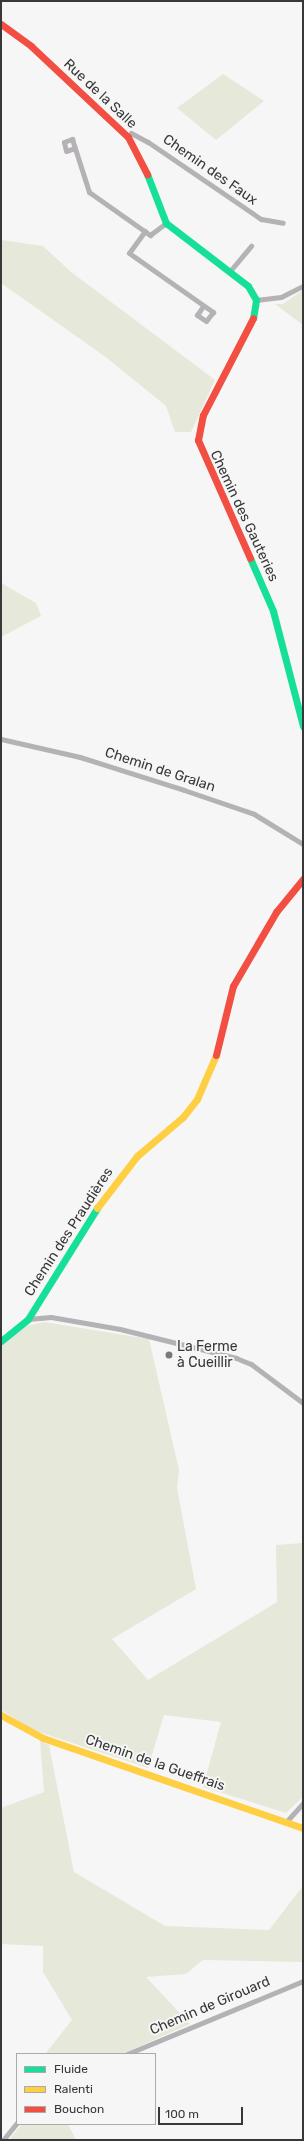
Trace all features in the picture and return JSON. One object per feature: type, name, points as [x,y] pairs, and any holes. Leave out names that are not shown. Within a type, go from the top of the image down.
[{"type":"street","name":"Rue de la Salle","points":[[1,24],[31,46],[128,137],[139,154],[166,223]]},
{"type":"street","name":"Chemin des Faux","points":[[128,137],[131,133],[148,142],[261,219],[283,223]]},
{"type":"street","points":[[75,148],[89,192],[150,234],[166,223],[248,286],[256,300],[281,297],[303,286]]},
{"type":"street","points":[[145,231],[129,253],[203,306]]},
{"type":"street","points":[[230,271],[251,246]]},
{"type":"street","name":"Chemin des Gauteries","points":[[256,300],[253,318],[203,415],[198,440],[272,611],[303,726]]},
{"type":"street","name":"Chemin de Gralan","points":[[1,739],[80,756],[254,814],[303,844]]},
{"type":"street","name":"Chemin des Praudières","points":[[1,1341],[28,1319],[114,1182],[137,1156],[183,1117],[197,1099],[217,1054],[233,986],[276,912],[303,879]]},
{"type":"street","points":[[28,1319],[51,1317],[120,1329],[236,1358],[251,1364],[303,1403]]},
{"type":"street","name":"Chemin de la Gueffrais","points":[[1,1715],[43,1738],[303,1828]]},
{"type":"street","points":[[286,1822],[303,1803]]},
{"type":"street","name":"Chemin de Girouard","points":[[129,2053],[303,1981]]},
{"type":"street","points":[[3,2140],[16,2125]]},
{"type":"shaded area","points":[[223,74],[264,101],[216,140],[177,108]]},
{"type":"shaded area","points":[[1,240],[43,246],[71,272],[215,380],[191,432],[175,432],[166,406],[107,358],[1,283]]},
{"type":"shaded area","points":[[303,290],[303,325],[275,304],[283,304]]},
{"type":"shaded area","points":[[1,583],[36,603],[41,616],[1,637]]},
{"type":"shaded area","points":[[44,1322],[149,1339],[179,1470],[177,1488],[196,1589],[112,1639],[148,1680],[277,1602],[276,1545],[303,1543],[303,1797],[286,1813],[203,1787],[221,1722],[164,1715],[148,1768],[33,1730],[1,1710],[1,1345],[26,1326]]},
{"type":"shaded area","points":[[40,1741],[49,1745],[74,1872],[165,1926],[269,1930],[303,1886],[303,1962],[203,1960],[186,1974],[146,1977],[190,2024],[124,2053],[46,2053],[72,2020],[43,1972],[43,1946],[1,1944],[1,1808],[44,1792]]},
{"type":"shaded area","points":[[21,2125],[68,2125],[76,2140],[9,2140]]},
{"type":"traffic: fast","points":[[147,174],[166,223],[248,286],[256,300],[253,318]]},
{"type":"traffic: fast","points":[[250,558],[273,611],[303,726]]},
{"type":"traffic: fast","points":[[1,1341],[28,1319],[97,1208]]},
{"type":"traffic: slow","points":[[97,1208],[137,1156],[183,1117],[197,1099],[216,1055]]},
{"type":"traffic: slow","points":[[1,1715],[43,1738],[303,1828]]},
{"type":"traffic: jam","points":[[1,24],[31,46],[128,137],[147,174]]},
{"type":"traffic: jam","points":[[250,558],[198,440],[203,415],[253,318]]},
{"type":"traffic: jam","points":[[216,1055],[233,986],[276,912],[303,879]]},
{"type":"place","name":"La Ferme à Cueillir","points":[[169,1355]]}]
